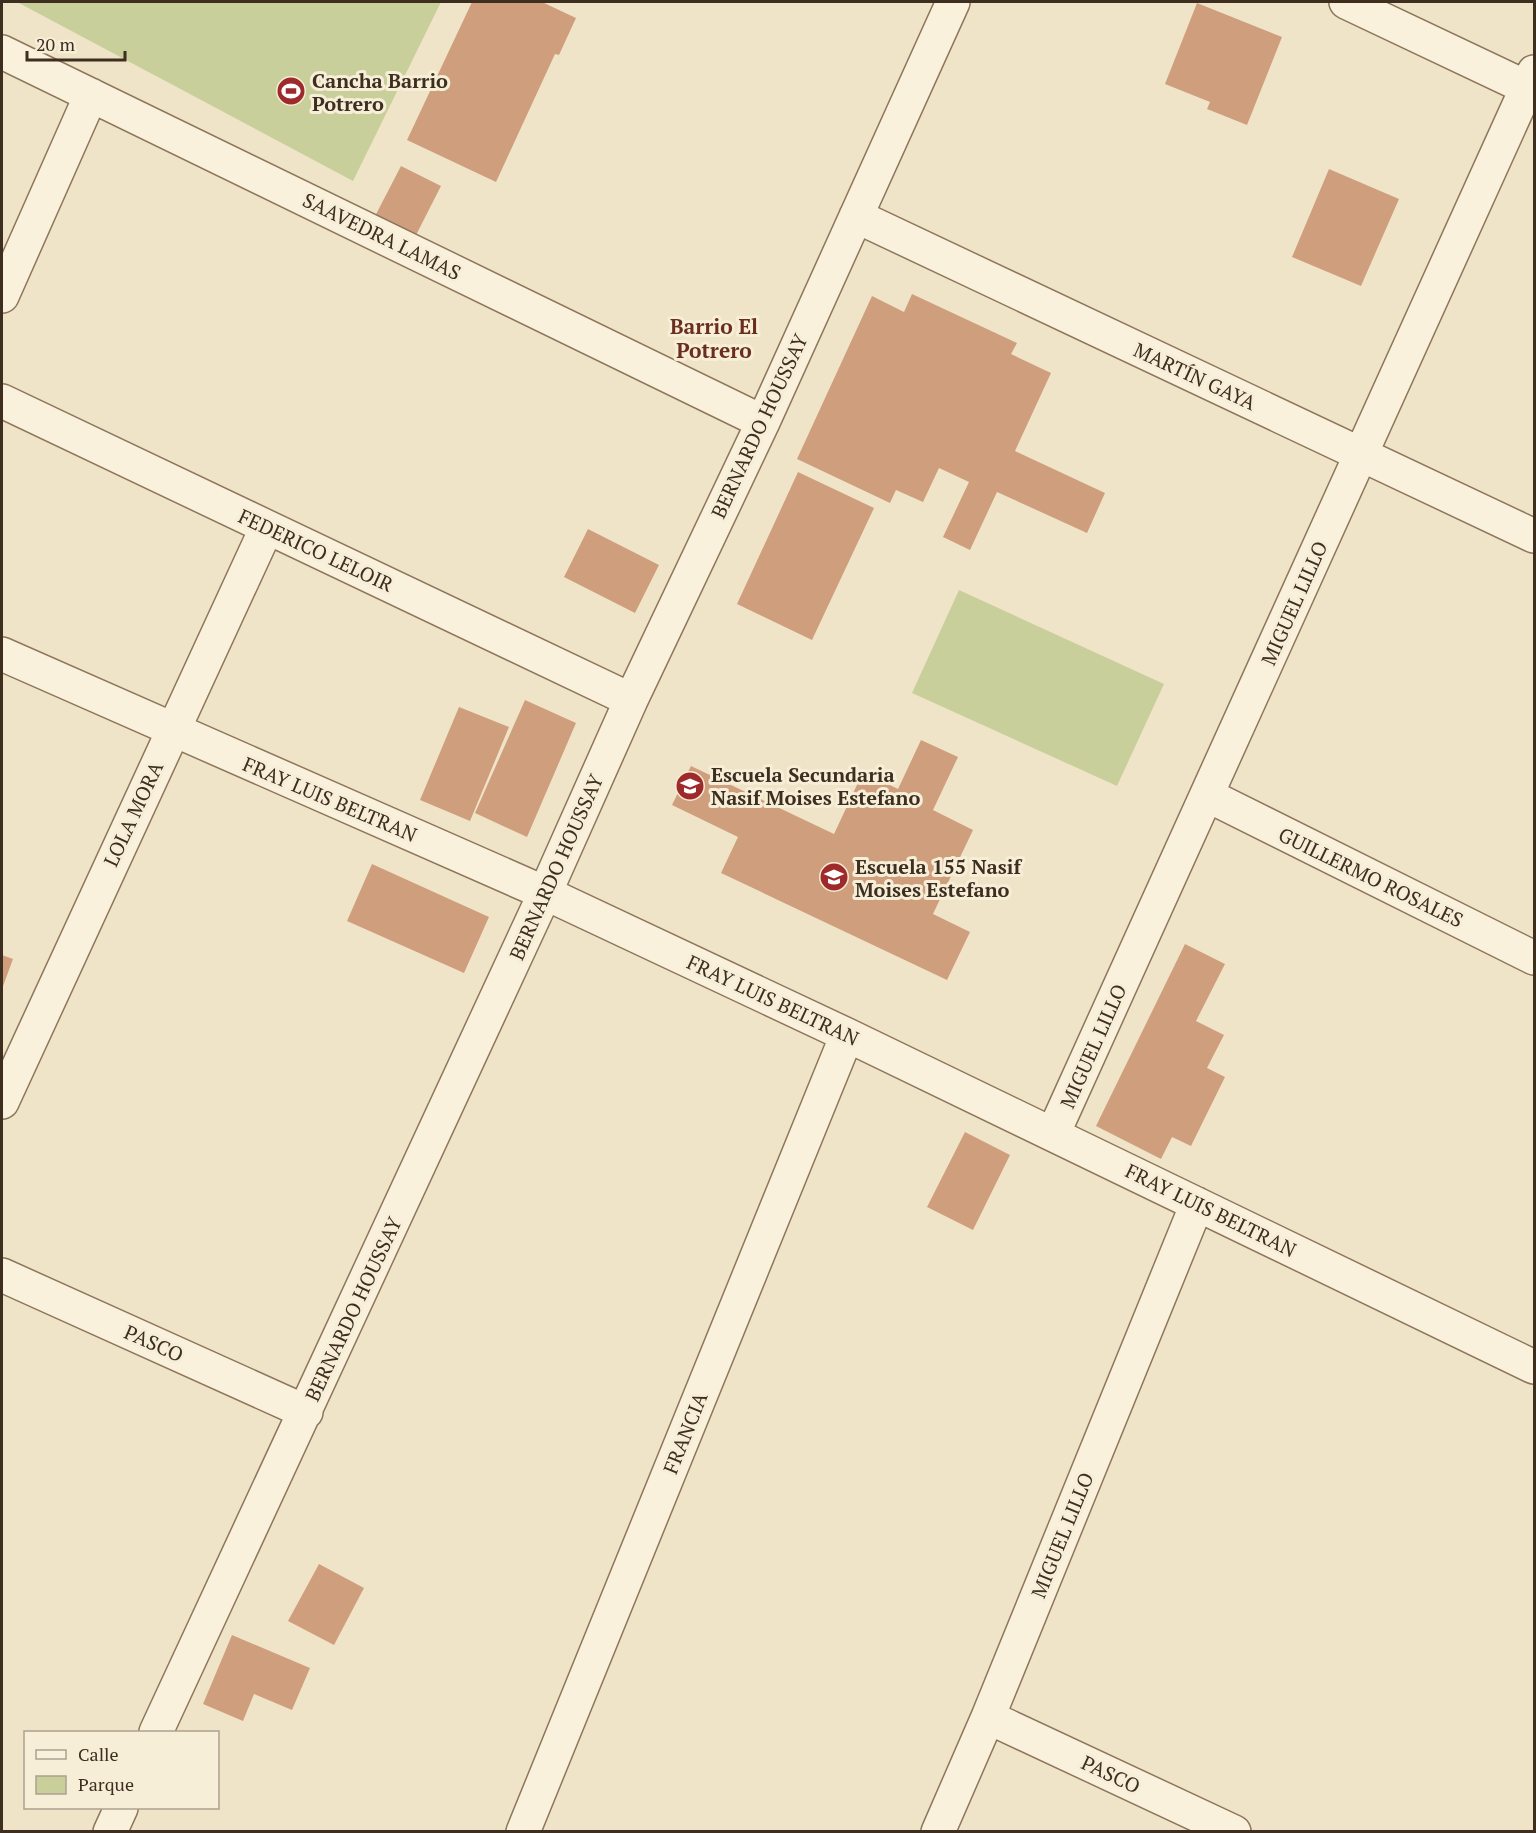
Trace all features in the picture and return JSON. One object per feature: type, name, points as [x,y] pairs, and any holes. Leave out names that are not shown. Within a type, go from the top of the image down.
[{"type":"street","name":"BERNARDO HOUSSAY","points":[[156,1731],[545,893],[630,700],[763,422],[953,2]]},
{"type":"street","points":[[1346,2],[1532,84]]},
{"type":"street","name":"SAAVEDRA LAMAS","points":[[2,52],[763,422]]},
{"type":"street","name":"MIGUEL LILLO","points":[[1053,1134],[1361,454],[1532,84]]},
{"type":"street","points":[[2,296],[91,95]]},
{"type":"street","name":"MARTÍN GAYA","points":[[856,216],[1534,537]]},
{"type":"street","name":"FEDERICO LELOIR","points":[[2,401],[630,700]]},
{"type":"street","name":"LOLA MORA","points":[[2,1102],[267,527]]},
{"type":"street","name":"FRAY LUIS BELTRAN","points":[[2,654],[545,893],[847,1035],[1534,1367]]},
{"type":"street","name":"GUILLERMO ROSALES","points":[[1207,795],[1534,958]]},
{"type":"street","name":"FRANCIA","points":[[523,1832],[847,1035]]},
{"type":"street","name":"MIGUEL LILLO","points":[[938,1832],[988,1717],[1197,1204]]},
{"type":"street","name":"PASCO","points":[[2,1275],[306,1412]]},
{"type":"street","name":"PASCO","points":[[988,1717],[1234,1832]]},
{"type":"street","points":[[110,1832],[121,1809]]},
{"type":"green space","name":"Cancha Barrio Potrero","points":[[17,2],[441,2],[353,181]]},
{"type":"green space","points":[[959,590],[1164,684],[1117,786],[912,693]]},
{"type":"building","points":[[472,2],[542,2],[576,18],[559,55],[555,54],[496,182],[407,140]]},
{"type":"building","points":[[1197,3],[1282,37],[1247,125],[1207,109],[1210,102],[1165,84]]},
{"type":"building","points":[[401,166],[441,186],[412,243],[372,222]]},
{"type":"building","points":[[1329,169],[1399,199],[1361,286],[1292,257]]},
{"type":"building","points":[[912,294],[1017,343],[1011,354],[1051,373],[1015,451],[1105,493],[1087,533],[997,492],[970,550],[943,537],[969,482],[939,468],[923,502],[896,490],[890,503],[797,459],[872,296],[904,312]]},
{"type":"building","points":[[798,472],[874,508],[812,640],[737,604]]},
{"type":"building","points":[[588,529],[659,565],[635,613],[564,577]]},
{"type":"building","points":[[525,700],[576,723],[527,837],[475,813]]},
{"type":"building","points":[[459,707],[509,727],[470,821],[420,800]]},
{"type":"building","points":[[921,740],[958,757],[933,810],[973,830],[933,914],[970,932],[947,980],[721,873],[738,837],[672,805],[691,766],[834,834],[863,772],[898,789]]},
{"type":"building","points":[[372,864],[489,917],[464,973],[347,921]]},
{"type":"building","points":[[1185,944],[1225,964],[1196,1021],[1224,1035],[1207,1068],[1225,1077],[1191,1146],[1172,1137],[1161,1159],[1096,1126]]},
{"type":"building","points":[[2,955],[13,959],[2,989]]},
{"type":"building","points":[[965,1132],[1010,1155],[973,1230],[927,1207]]},
{"type":"building","points":[[319,1564],[364,1588],[334,1645],[288,1621]]},
{"type":"building","points":[[232,1635],[310,1668],[292,1710],[254,1694],[243,1721],[203,1704]]},
{"type":"place","name":"Cancha Barrio Potrero","points":[[291,91]]},
{"type":"place","name":"Escuela Secundaria Nasif Moises Estefano","points":[[690,786]]},
{"type":"place","name":"Escuela 155 Nasif Moises Estefano","points":[[834,877]]},
{"type":"district","name":"Barrio El Potrero","points":[[714,338]]}]
